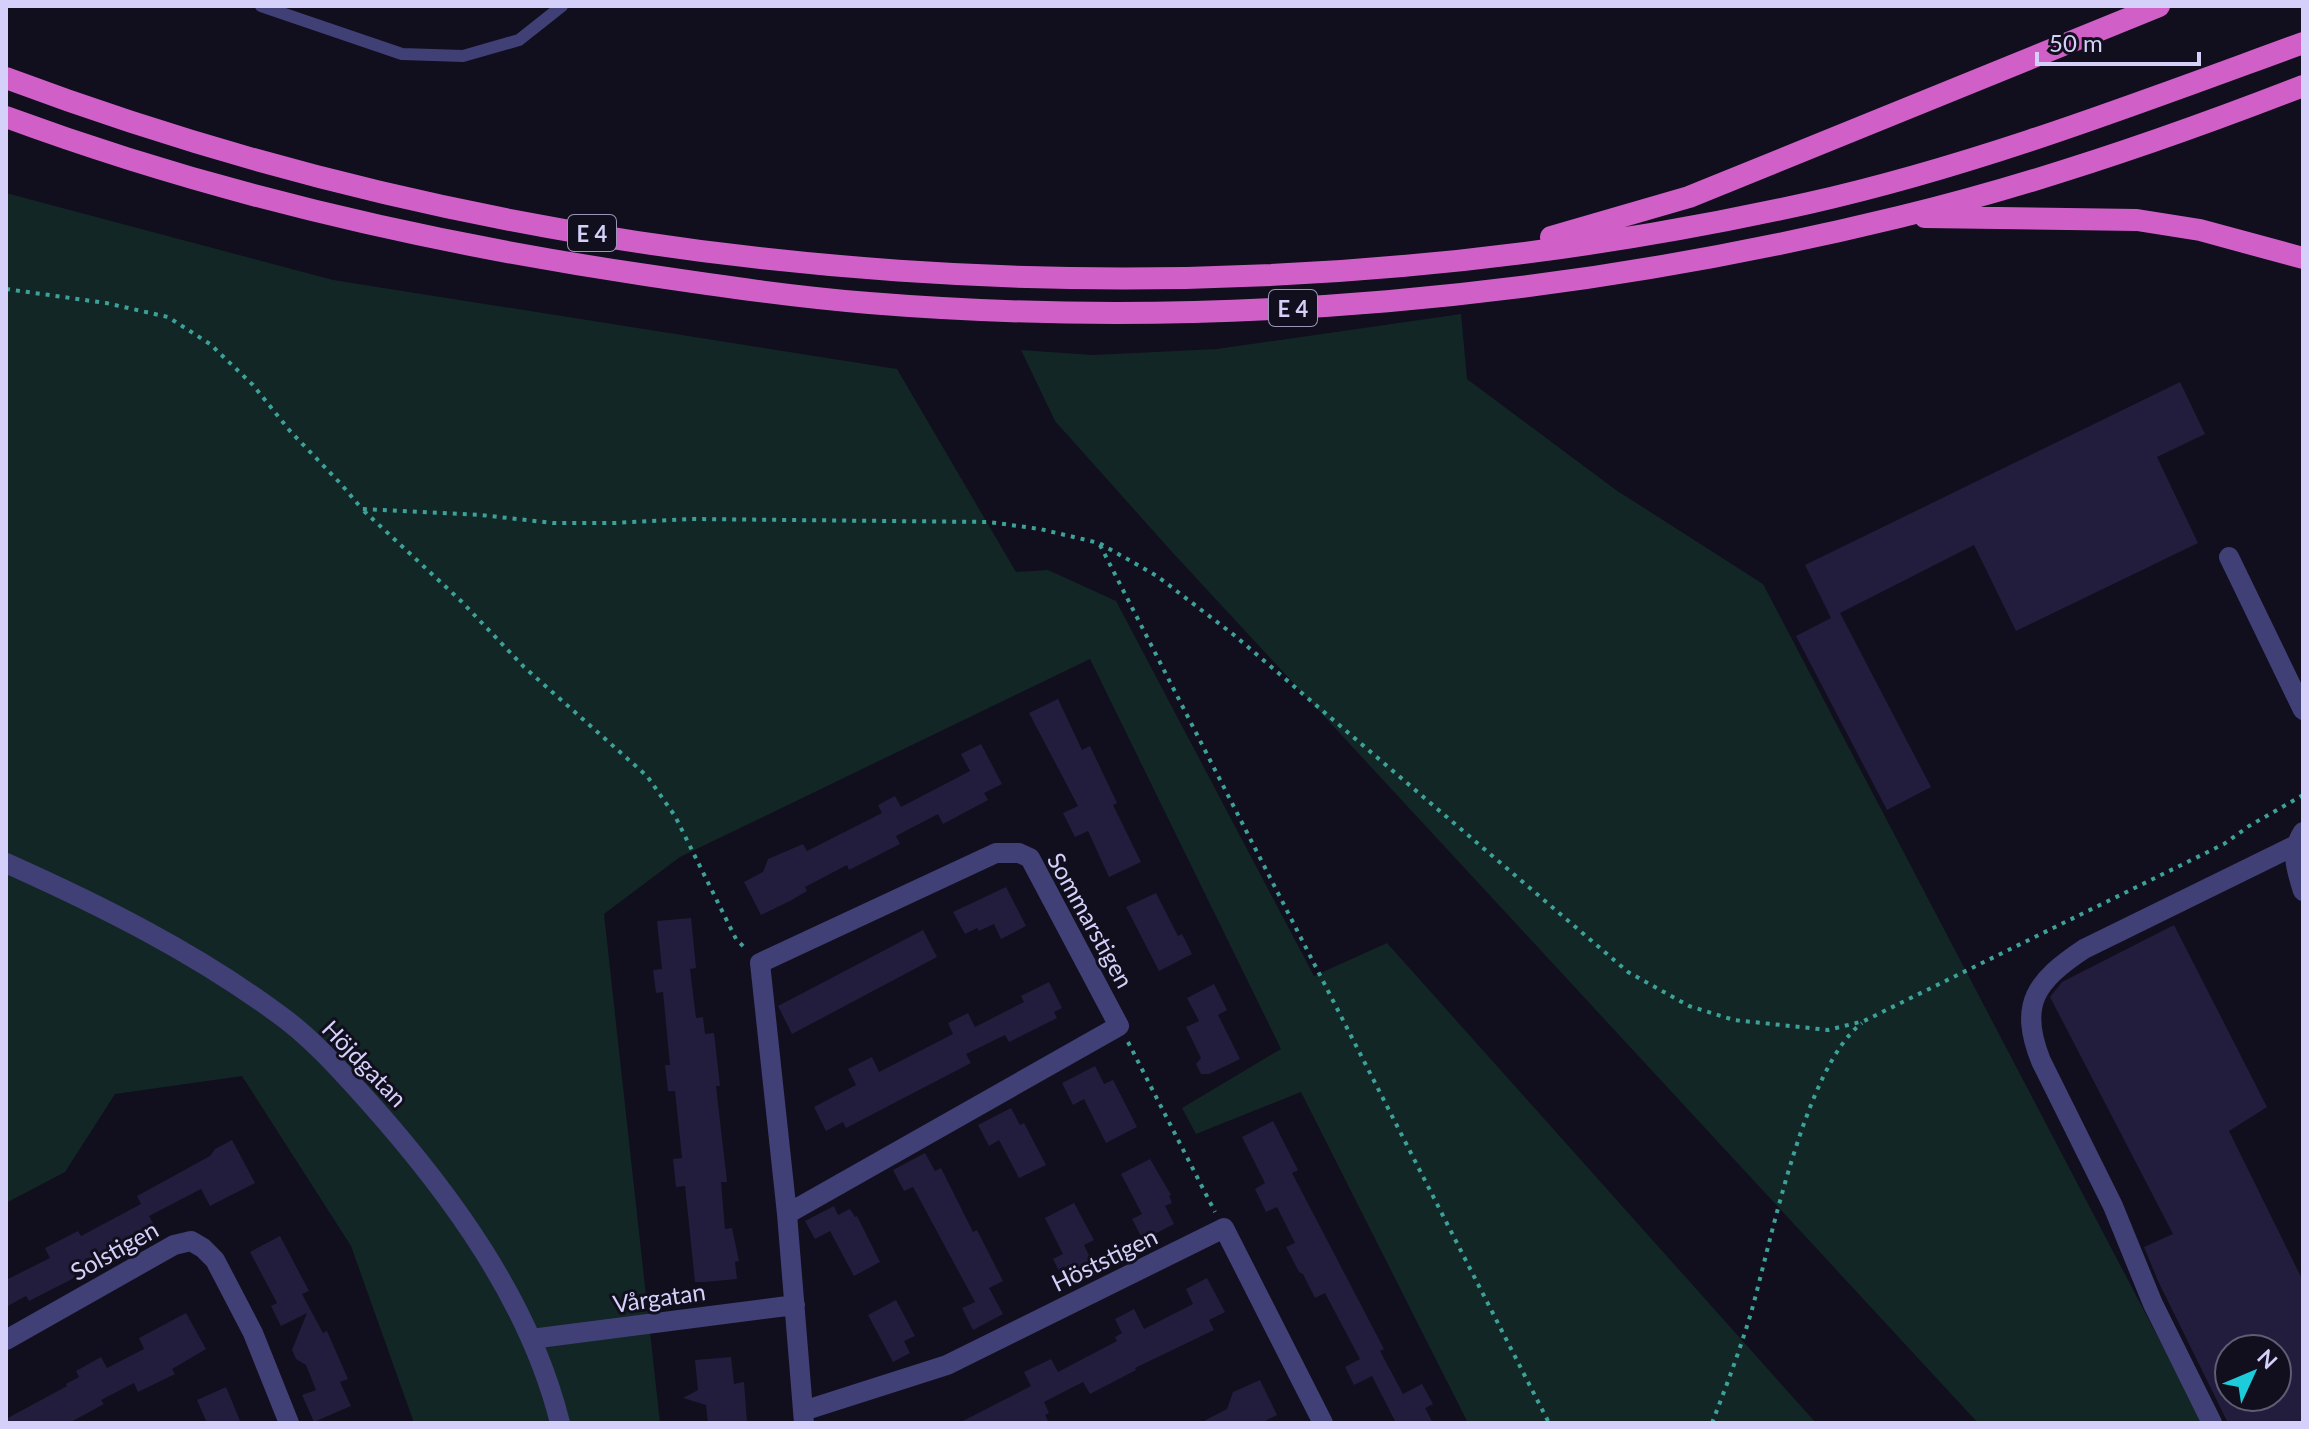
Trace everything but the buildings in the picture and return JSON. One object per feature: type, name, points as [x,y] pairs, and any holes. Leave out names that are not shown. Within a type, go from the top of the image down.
[{"type":"highway","points":[[1451,263],[1587,228],[1689,197],[2159,6]]},
{"type":"highway","name":"E 4","points":[[6,78],[193,142],[313,176],[437,205],[682,248],[874,270],[1053,278],[1259,277],[1451,263],[1636,237],[1813,202],[1935,170],[2051,134],[2303,43]]},
{"type":"highway","name":"E 4","points":[[6,117],[191,178],[391,229],[529,258],[773,293],[872,303],[1046,312],[1175,311],[1348,305],[1578,280],[1780,244],[1904,216],[2091,161],[2303,86]]},
{"type":"highway","points":[[1904,216],[2137,220],[2200,230],[2303,258]]},
{"type":"street","points":[[2229,557],[2303,710]]},
{"type":"street","points":[[2212,1423],[2153,1304],[2113,1206],[2041,1061],[2033,1041],[2030,1017],[2037,994],[2046,981],[2084,949],[2298,839],[2297,872],[2303,891]]},
{"type":"street","name":"Sommarstigen","points":[[760,963],[996,853],[1019,853],[1030,858],[1119,1026],[787,1214]]},
{"type":"street","name":"Höjdgatan","points":[[6,863],[150,933],[219,973],[280,1015],[345,1075],[441,1189],[493,1266],[531,1339],[560,1423]]},
{"type":"street","points":[[760,963],[795,1305]]},
{"type":"street","points":[[1224,1228],[1323,1423]]},
{"type":"street","name":"Höststigen","points":[[795,1305],[803,1417],[947,1365],[1224,1228]]},
{"type":"street","name":"Solstigen","points":[[6,1340],[174,1245],[191,1241],[215,1260],[253,1333],[289,1423]]},
{"type":"street","name":"Vårgatan","points":[[531,1339],[795,1305]]},
{"type":"lane","points":[[261,6],[402,54],[463,56],[519,40],[562,6]]},
{"type":"path","points":[[6,289],[106,303],[168,317],[210,344],[253,385],[290,431],[362,509],[428,569],[524,667],[647,776],[675,816],[736,939],[760,963]]},
{"type":"path","points":[[362,509],[481,515],[553,523],[690,519],[989,522],[1040,529],[1099,543],[1157,576],[1234,635],[1628,972],[1689,1006],[1734,1020],[1828,1030],[1864,1021],[2224,844],[2303,795]]},
{"type":"path","points":[[1099,543],[1549,1423]]},
{"type":"path","points":[[1712,1423],[1750,1316],[1803,1127],[1829,1062],[1850,1033],[1864,1021]]},
{"type":"path","points":[[1119,1026],[1224,1228]]},
{"type":"green space","points":[[6,193],[333,280],[897,369],[1016,572],[1048,570],[1116,601],[1314,976],[1387,943],[1816,1423],[1468,1423],[1301,1092],[1196,1134],[1182,1108],[1281,1049],[1090,659],[680,857],[604,914],[660,1423],[414,1423],[351,1246],[242,1076],[115,1094],[65,1172],[6,1203]]},
{"type":"green space","points":[[1461,314],[1467,379],[1616,490],[1763,584],[2203,1423],[1978,1423],[1173,553],[1055,421],[1021,350],[1093,355],[1217,349]]}]
